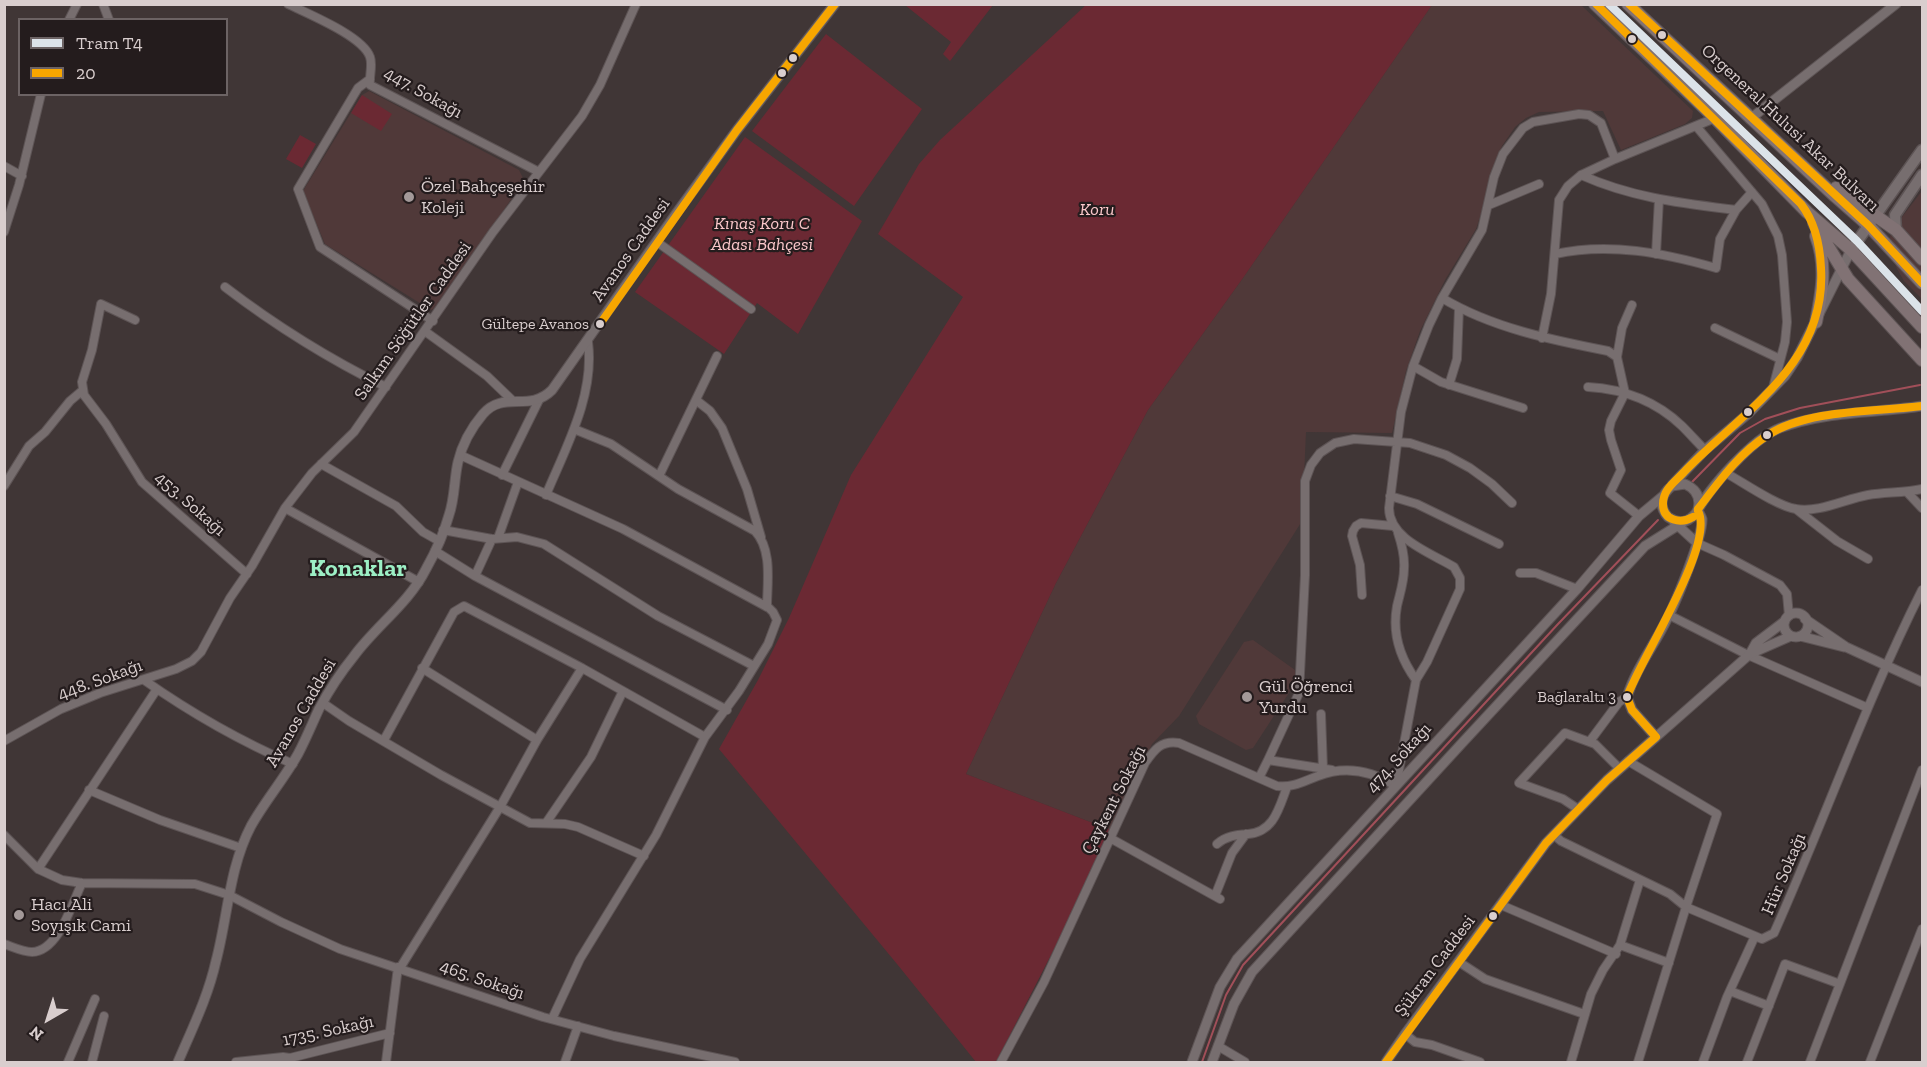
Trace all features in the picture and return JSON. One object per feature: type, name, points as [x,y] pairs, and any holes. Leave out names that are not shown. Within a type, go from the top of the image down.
[{"type":"main road","points":[[1595,4],[1715,118],[1807,212],[1851,250],[1923,327]]},
{"type":"main road","name":"Orgeneral Hulusi Akar Bulvarı","points":[[1634,7],[1803,167],[1872,220],[1923,283]]},
{"type":"main road","points":[[1851,250],[1923,150]]},
{"type":"main road","points":[[1896,230],[1895,215],[1923,175]]},
{"type":"main road","points":[[1807,212],[1848,279],[1923,360]]},
{"type":"main road","points":[[1807,212],[1820,246],[1824,268],[1822,294],[1816,322]]},
{"type":"main road","points":[[1872,220],[1896,230],[1923,259]]},
{"type":"street","points":[[70,18],[76,4]]},
{"type":"street","name":"447. Sokağı","points":[[288,4],[337,28],[361,45],[370,56],[370,85],[539,172]]},
{"type":"street","name":"Salkım Söğütler Caddesi","points":[[205,648],[230,598],[247,574],[285,508],[321,464],[354,432],[426,332],[493,232],[571,132],[592,99],[636,4]]},
{"type":"street","name":"Avanos Caddesi","points":[[178,1062],[201,1011],[211,979],[241,848],[257,816],[292,764],[323,703],[355,654],[419,582],[435,551],[451,507],[460,455],[467,439],[486,411],[496,404],[513,401],[524,403],[539,399],[552,390],[737,130],[835,4]]},
{"type":"street","points":[[1750,118],[1896,4]]},
{"type":"street","points":[[370,79],[358,88],[297,189],[320,247],[433,321]]},
{"type":"street","points":[[4,232],[22,176],[41,96]]},
{"type":"street","points":[[1416,680],[1405,663],[1396,636],[1396,610],[1404,571],[1403,551],[1389,513],[1401,412],[1413,366],[1442,298],[1478,239],[1489,205],[1497,168],[1503,154],[1523,128],[1537,120],[1579,114],[1594,117],[1601,123],[1615,159]]},
{"type":"street","points":[[1542,338],[1551,294],[1560,197],[1568,186],[1581,175],[1615,159],[1715,118]]},
{"type":"street","points":[[1696,126],[1752,192],[1771,219],[1781,246],[1787,322],[1785,342],[1773,388]]},
{"type":"street","points":[[4,166],[22,176]]},
{"type":"street","points":[[1581,175],[1611,188],[1659,200],[1736,210]]},
{"type":"street","points":[[1489,205],[1539,184]]},
{"type":"street","points":[[1555,254],[1582,249],[1608,248],[1656,254],[1716,268],[1720,239],[1736,210],[1752,192]]},
{"type":"street","points":[[1656,254],[1659,200]]},
{"type":"street","points":[[657,242],[751,309]]},
{"type":"street","name":"474. Sokağı","points":[[1212,1062],[1209,1043],[1220,987],[1232,965],[1576,589],[1639,516],[1665,493],[1705,450],[1749,412],[1785,376],[1816,322],[1851,250]]},
{"type":"street","points":[[225,287],[294,336],[386,387]]},
{"type":"street","points":[[1442,298],[1459,308],[1542,338],[1608,351],[1617,357]]},
{"type":"street","points":[[4,486],[29,446],[83,390],[82,382],[92,350],[101,304],[135,320]]},
{"type":"street","points":[[1632,305],[1622,328],[1617,357],[1625,393],[1610,425],[1611,440],[1621,470],[1610,494],[1639,516]]},
{"type":"street","points":[[1449,385],[1457,359],[1459,308]]},
{"type":"street","points":[[1715,328],[1780,359]]},
{"type":"street","points":[[426,332],[487,376],[513,401]]},
{"type":"street","points":[[546,495],[574,429],[589,378],[588,342]]},
{"type":"street","points":[[659,476],[717,356]]},
{"type":"street","points":[[1413,366],[1449,385],[1523,408]]},
{"type":"street","points":[[1588,387],[1625,393],[1650,403],[1671,416],[1705,450]]},
{"type":"street","name":"453. Sokağı","points":[[83,390],[142,482],[247,574]]},
{"type":"street","points":[[502,475],[539,399]]},
{"type":"street","points":[[696,400],[710,411],[722,428],[747,489],[767,562],[767,607]]},
{"type":"street","points":[[1679,522],[1693,517],[1726,473],[1755,445],[1779,429],[1838,416],[1923,406]]},
{"type":"street","points":[[574,429],[611,444],[678,489],[751,528],[761,538]]},
{"type":"street","points":[[1259,778],[1299,693],[1305,575],[1305,481],[1308,470],[1320,453],[1340,441],[1361,438],[1397,441],[1428,448],[1458,461],[1487,480],[1512,503]]},
{"type":"street","points":[[460,455],[632,533],[767,607],[775,614],[776,623],[768,644],[727,711],[705,737],[644,856],[580,959],[552,1019]]},
{"type":"street","points":[[321,464],[396,506],[423,532],[439,541]]},
{"type":"street","points":[[1726,473],[1796,509],[1837,541],[1868,559]]},
{"type":"street","points":[[475,576],[495,538],[518,482]]},
{"type":"street","points":[[1656,737],[1632,710],[1628,697],[1640,664],[1669,615],[1697,543],[1702,520],[1698,510],[1698,496],[1689,486],[1676,485],[1665,493],[1663,510],[1679,522],[1697,543],[1780,585],[1786,594],[1787,618],[1784,629],[1795,636],[1846,647]]},
{"type":"street","points":[[1796,509],[1875,494],[1923,489]]},
{"type":"street","points":[[1907,492],[1923,508]]},
{"type":"street","points":[[1390,496],[1417,504],[1499,544]]},
{"type":"street","points":[[285,508],[419,582]]},
{"type":"street","name":"474. Sokağı","points":[[1192,1062],[1209,1043],[1252,972],[1286,934],[1645,546],[1679,522]]},
{"type":"street","points":[[1217,844],[1230,837],[1261,831],[1272,822],[1287,787],[1298,785],[1317,776],[1352,770],[1370,774],[1396,786],[1416,680],[1455,604],[1461,581],[1454,567],[1395,529],[1361,523],[1356,526],[1352,537],[1360,565],[1362,595]]},
{"type":"street","points":[[443,530],[495,538],[517,537],[544,544],[658,616],[754,666]]},
{"type":"street","points":[[435,551],[475,576],[727,711]]},
{"type":"street","points":[[1520,573],[1536,573],[1576,589]]},
{"type":"street","name":"Hür Sokağı","points":[[1554,835],[1561,842],[1670,894],[1686,907],[1762,939],[1774,933],[1868,708],[1923,590]]},
{"type":"street","points":[[384,740],[454,612],[464,606],[582,668],[705,737]]},
{"type":"street","points":[[1787,618],[1799,614],[1846,647],[1923,682]]},
{"type":"street","points":[[1669,615],[1868,708]]},
{"type":"street","name":"Şükran Caddesi","points":[[1386,1062],[1554,835],[1619,768],[1787,618]]},
{"type":"street","points":[[1749,654],[1807,629],[1805,619]]},
{"type":"street","name":"448. Sokağı","points":[[4,741],[61,709],[100,693],[187,664],[205,648]]},
{"type":"street","points":[[386,1062],[399,967],[500,807],[537,740],[582,668]]},
{"type":"street","points":[[422,669],[537,740]]},
{"type":"street","points":[[144,680],[229,733],[292,764]]},
{"type":"street","points":[[4,835],[38,869],[157,689]]},
{"type":"street","points":[[546,823],[591,757],[623,691]]},
{"type":"street","points":[[1590,741],[1619,702],[1628,697]]},
{"type":"street","points":[[323,703],[348,721],[441,775],[530,823],[579,827],[644,856]]},
{"type":"street","points":[[1322,714],[1323,768]]},
{"type":"street","points":[[1578,809],[1563,799],[1519,783],[1565,733],[1590,741],[1619,768]]},
{"type":"street","name":"Çaykent Sokağı","points":[[1001,1062],[1044,982],[1145,764],[1155,748],[1162,744],[1179,743],[1277,786],[1287,787]]},
{"type":"street","points":[[1268,760],[1336,771]]},
{"type":"street","points":[[1628,761],[1717,814],[1638,1062]]},
{"type":"street","points":[[1810,1062],[1923,770]]},
{"type":"street","points":[[89,790],[169,823],[241,848]]},
{"type":"street","points":[[1110,838],[1218,897],[1232,853],[1246,834]]},
{"type":"street","name":"465. Sokağı","points":[[38,869],[62,880],[82,883],[195,884],[229,895],[324,942],[552,1019],[735,1062]]},
{"type":"street","points":[[1571,1062],[1584,1014],[1600,976],[1620,945],[1640,880]]},
{"type":"street","points":[[4,944],[32,952],[48,945],[59,932],[82,883]]},
{"type":"street","points":[[1501,905],[1616,954]]},
{"type":"street","points":[[1870,1062],[1923,929]]},
{"type":"street","points":[[1703,1062],[1730,991],[1755,936]]},
{"type":"street","points":[[1620,945],[1669,963]]},
{"type":"street","points":[[1459,962],[1485,978],[1584,1014]]},
{"type":"street","points":[[1747,1062],[1785,964],[1840,984]]},
{"type":"street","points":[[1730,991],[1769,1006]]},
{"type":"street","points":[[68,1062],[95,999]]},
{"type":"street","points":[[92,1062],[104,1016]]},
{"type":"street","points":[[565,1062],[578,1026]]},
{"type":"street","name":"1735. Sokağı","points":[[236,1062],[279,1057],[294,1060],[390,1034]]},
{"type":"street","points":[[1405,1035],[1415,1042],[1432,1045],[1480,1062]]},
{"type":"street","points":[[1209,1043],[1245,1062]]},
{"type":"shaded area","points":[[1432,5],[1581,5],[1693,111],[1692,118],[1685,124],[1621,150],[1603,111],[1539,112],[1526,118],[1515,127],[1502,146],[1495,162],[1489,190],[1476,229],[1445,280],[1420,331],[1406,371],[1392,433],[1306,432],[1302,521],[1179,716],[1152,744],[1111,830],[966,774],[1056,583],[1148,410],[1243,278]]},
{"type":"shaded area","name":"Özel Bahçeşehir Koleji","points":[[369,91],[519,170],[524,180],[438,307],[431,310],[325,244],[303,191],[362,95]]},
{"type":"shaded area","points":[[1922,191],[1922,299],[1904,281],[1897,269],[1890,239],[1891,231]]},
{"type":"shaded area","name":"Gül Öğrenci Yurdu","points":[[1253,640],[1295,670],[1298,679],[1253,748],[1246,750],[1199,724],[1196,716],[1244,642]]},
{"type":"green space","points":[[905,5],[993,5],[950,61],[943,54],[951,42]]},
{"type":"green space","name":"Koru","points":[[1086,5],[1432,5],[1243,278],[1148,410],[1056,583],[966,774],[1111,830],[1069,920],[996,1062],[976,1062],[719,749],[758,680],[789,618],[851,475],[963,297],[878,234],[919,164],[940,140]]},
{"type":"green space","points":[[826,34],[922,109],[854,206],[752,131]]},
{"type":"green space","points":[[362,95],[392,114],[381,131],[351,113]]},
{"type":"green space","points":[[300,135],[316,144],[302,168],[286,159]]},
{"type":"green space","name":"Kınaş Koru C Adası Bahçesi","points":[[745,137],[862,221],[798,334],[757,303],[724,354],[635,292]]},
{"type":"waterway","points":[[1692,482],[1740,433],[1765,419],[1800,408],[1920,385]]},
{"type":"waterway","points":[[1202,1062],[1226,995],[1243,965],[1558,624],[1658,520]]},
{"type":"tram line","name":"T4","points":[[1609,4],[1857,241],[1922,311]]},
{"type":"transit line","name":"20","points":[[600,324],[737,130],[835,4]]},
{"type":"transit line","name":"20","points":[[1596,4],[1801,204],[1810,218],[1818,243],[1821,268],[1819,302],[1810,332],[1796,359],[1776,384],[1684,472],[1665,494],[1664,510],[1669,517],[1674,520],[1693,517]]},
{"type":"transit line","name":"20","points":[[1629,4],[1868,225],[1922,283]]},
{"type":"transit line","name":"20","points":[[1698,509],[1730,469],[1757,442],[1784,427],[1822,416],[1922,406]]},
{"type":"transit line","name":"20","points":[[1386,1062],[1546,843],[1607,780],[1656,737],[1632,710],[1627,697],[1687,575],[1701,527],[1698,511]]},
{"type":"place","name":"Özel Bahçeşehir Koleji","points":[[409,197]]},
{"type":"place","name":"Gültepe Avanos","points":[[600,324]]},
{"type":"place","name":"Gül Öğrenci Yurdu","points":[[1247,697]]},
{"type":"place","name":"Bağlaraltı 3","points":[[1627,697]]},
{"type":"place","name":"Hacı Ali Soyışık Cami","points":[[19,915]]},
{"type":"district","name":"Konaklar","points":[[358,569]]}]
